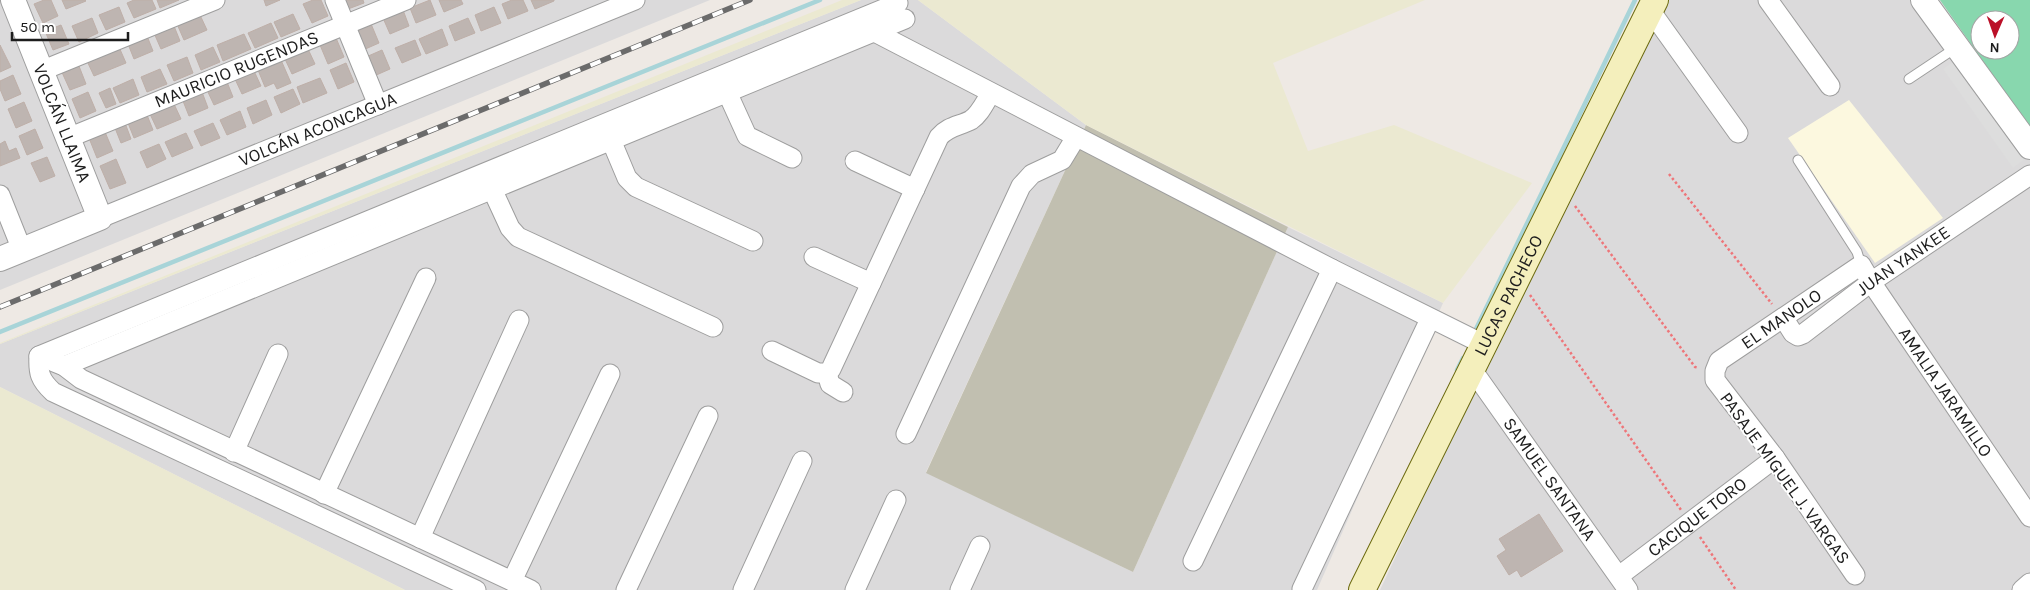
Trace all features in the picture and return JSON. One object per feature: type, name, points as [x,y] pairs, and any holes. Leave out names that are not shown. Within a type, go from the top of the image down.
[{"type":"main road","name":"LUCAS PACHECO","points":[[1362,590],[1652,5]]},
{"type":"street","points":[[41,71],[215,0]]},
{"type":"street","points":[[335,0],[378,105]]},
{"type":"street","name":"MAURICIO RUGENDAS","points":[[68,138],[406,0]]},
{"type":"street","name":"VOLCÁN ACONCAGUA","points":[[0,259],[378,105],[603,6],[635,0]]},
{"type":"street","points":[[1768,0],[1830,86]]},
{"type":"street","points":[[1923,0],[2030,147]]},
{"type":"street","name":"VOLCÁN LLAIMA","points":[[15,1],[100,218]]},
{"type":"street","points":[[1652,5],[1738,133]]},
{"type":"street","points":[[39,356],[856,20],[902,11],[872,32],[64,366]]},
{"type":"street","points":[[856,20],[872,32],[1332,269],[1483,344]]},
{"type":"street","points":[[727,92],[747,136],[792,158]]},
{"type":"street","points":[[772,351],[818,372],[827,372],[831,369],[939,137],[947,129],[976,116],[991,93]]},
{"type":"street","points":[[906,434],[1021,186],[1032,174],[1062,160],[1076,137]]},
{"type":"street","points":[[611,140],[627,178],[636,187],[753,241]]},
{"type":"street","points":[[855,161],[915,189]]},
{"type":"street","name":"JUAN YANKEE","points":[[1784,319],[1793,333],[1800,336],[1871,282],[2030,175]]},
{"type":"street","points":[[492,190],[510,228],[518,237],[713,327]]},
{"type":"street","points":[[0,195],[22,250]]},
{"type":"street","points":[[814,257],[871,283]]},
{"type":"street","name":"AMALIA JARAMILLO","points":[[1861,265],[2030,517]]},
{"type":"street","name":"EL MANOLO","points":[[1715,376],[1719,361],[1784,319],[1861,265]]},
{"type":"street","points":[[1193,561],[1332,269]]},
{"type":"street","points":[[324,494],[426,278]]},
{"type":"street","points":[[1302,589],[1430,319]]},
{"type":"street","points":[[420,538],[519,320]]},
{"type":"street","points":[[234,452],[278,354]]},
{"type":"street","points":[[39,356],[64,366],[81,379],[141,408],[531,590]]},
{"type":"street","points":[[39,356],[38,372],[43,383],[53,392],[476,590]]},
{"type":"street","name":"SAMUEL SANTANA","points":[[1471,368],[1624,583]]},
{"type":"street","points":[[827,372],[830,384],[843,392]]},
{"type":"street","points":[[512,581],[610,374]]},
{"type":"street","name":"PASAJE MIGUEL J. VARGAS","points":[[1715,376],[1775,458],[1855,576]]},
{"type":"street","points":[[130,428],[131,415],[141,408]]},
{"type":"street","points":[[626,590],[708,416]]},
{"type":"street","name":"CACIQUE TORO","points":[[1624,583],[1690,522],[1775,458]]},
{"type":"street","points":[[743,590],[802,461]]},
{"type":"street","points":[[855,590],[896,500]]},
{"type":"street","points":[[960,590],[980,546]]},
{"type":"street","points":[[2022,590],[2030,584]]},
{"type":"lane","points":[[1909,79],[1957,47]]},
{"type":"lane","points":[[1798,160],[1857,252],[1861,265]]},
{"type":"path","points":[[1669,174],[1784,319]]},
{"type":"path","name":"PASAJE MIGUEL J. VARGAS","points":[[1561,187],[1695,366],[1715,376]]},
{"type":"path","points":[[1514,281],[1528,292],[1736,590]]},
{"type":"shaded area","points":[[0,0],[710,0],[0,290]]},
{"type":"shaded area","points":[[842,0],[861,0],[0,344],[0,343]]},
{"type":"shaded area","points":[[861,0],[918,0],[1086,125],[926,472],[1133,572],[1288,227],[1443,303],[1317,590],[405,590],[0,387],[0,344]]},
{"type":"shaded area","points":[[918,0],[1425,0],[1273,63],[1308,151],[1394,125],[1532,183],[1443,303],[1086,125]]},
{"type":"shaded area","points":[[1656,0],[2030,0],[2030,590],[1380,590]]},
{"type":"shaded area","points":[[1956,60],[2026,158],[2013,168],[1943,69]]},
{"type":"shaded area","points":[[1849,100],[1943,218],[1875,263],[1788,138]]},
{"type":"shaded area","points":[[1086,125],[1288,227],[1133,572],[926,473]]},
{"type":"shaded area","points":[[0,387],[405,590],[0,590]]},
{"type":"green space","points":[[1940,0],[2030,0],[2030,128],[1982,60],[2020,60],[2020,10],[1970,10],[1970,43]]},
{"type":"building","points":[[44,0],[51,0],[58,16],[43,23],[34,4]]},
{"type":"building","points":[[62,0],[85,0],[86,1],[66,9]]},
{"type":"building","points":[[134,0],[152,0],[156,9],[134,18],[127,3]]},
{"type":"building","points":[[157,0],[179,0],[160,8]]},
{"type":"building","points":[[264,0],[280,0],[266,6]]},
{"type":"building","points":[[313,0],[321,0],[328,16],[312,23],[303,4]]},
{"type":"building","points":[[344,0],[363,0],[364,3],[348,9]]},
{"type":"building","points":[[430,0],[436,15],[416,23],[410,8]]},
{"type":"building","points":[[439,0],[461,0],[463,4],[444,12]]},
{"type":"building","points":[[512,0],[523,0],[528,11],[508,19],[502,4]]},
{"type":"building","points":[[531,0],[554,0],[554,1],[535,9]]},
{"type":"building","points":[[119,7],[125,22],[106,30],[99,15]]},
{"type":"building","points":[[494,7],[501,23],[481,31],[475,15]]},
{"type":"building","points":[[403,10],[409,26],[390,34],[383,18]]},
{"type":"building","points":[[293,14],[300,29],[281,37],[274,22]]},
{"type":"building","points":[[200,15],[207,30],[184,40],[177,24]]},
{"type":"building","points":[[92,18],[98,33],[79,42],[72,26]]},
{"type":"building","points":[[468,18],[475,33],[455,41],[449,26]]},
{"type":"building","points":[[369,19],[379,43],[363,50],[353,26]]},
{"type":"building","points":[[271,23],[278,38],[255,48],[248,33]]},
{"type":"building","points":[[61,25],[69,44],[53,50],[45,31]]},
{"type":"building","points":[[174,26],[180,41],[161,49],[154,33]]},
{"type":"building","points":[[442,29],[448,45],[426,54],[419,39]]},
{"type":"building","points":[[244,34],[251,49],[223,61],[217,45]]},
{"type":"building","points":[[147,36],[153,51],[134,59],[128,44]]},
{"type":"building","points":[[336,38],[344,57],[328,64],[320,45]]},
{"type":"building","points":[[415,40],[421,55],[402,63],[395,48]]},
{"type":"building","points":[[0,45],[11,67],[0,72]]},
{"type":"building","points":[[119,47],[126,63],[94,76],[87,61]]},
{"type":"building","points":[[213,47],[220,62],[201,70],[195,55]]},
{"type":"building","points":[[308,49],[315,64],[292,74],[285,59]]},
{"type":"building","points":[[382,50],[390,69],[374,76],[366,57]]},
{"type":"building","points":[[187,57],[193,73],[174,81],[167,65]]},
{"type":"building","points":[[281,60],[291,83],[277,89],[274,83],[265,87],[258,70]]},
{"type":"building","points":[[77,61],[86,84],[70,90],[60,68]]},
{"type":"building","points":[[346,63],[354,82],[338,89],[330,70]]},
{"type":"building","points":[[160,69],[167,84],[147,92],[141,77]]},
{"type":"building","points":[[254,71],[261,86],[242,94],[235,79]]},
{"type":"building","points":[[13,75],[21,94],[5,101],[0,89],[0,81]]},
{"type":"building","points":[[320,78],[327,93],[303,103],[297,87]]},
{"type":"building","points":[[133,79],[139,95],[120,103],[113,88]]},
{"type":"building","points":[[227,82],[233,97],[214,105],[207,90]]},
{"type":"building","points":[[110,88],[116,104],[106,108],[99,93]]},
{"type":"building","points":[[293,89],[300,104],[281,113],[274,97]]},
{"type":"building","points":[[88,92],[96,111],[80,118],[72,99]]},
{"type":"building","points":[[202,92],[208,108],[189,116],[183,101]]},
{"type":"building","points":[[266,100],[272,115],[253,124],[247,108]]},
{"type":"building","points":[[24,102],[32,121],[16,128],[8,109]]},
{"type":"building","points":[[174,104],[181,119],[157,129],[150,114]]},
{"type":"building","points":[[240,111],[246,127],[227,135],[220,120]]},
{"type":"building","points":[[147,115],[153,130],[134,138],[128,123]]},
{"type":"building","points":[[125,123],[131,139],[121,143],[115,128]]},
{"type":"building","points":[[213,123],[220,138],[201,146],[194,131]]},
{"type":"building","points":[[35,129],[43,148],[27,155],[19,136]]},
{"type":"building","points":[[105,132],[113,151],[97,158],[89,138]]},
{"type":"building","points":[[186,133],[193,148],[172,157],[165,142]]},
{"type":"building","points":[[5,141],[9,151],[16,148],[20,158],[0,166],[0,144]]},
{"type":"building","points":[[159,144],[166,159],[147,168],[140,152]]},
{"type":"building","points":[[47,157],[55,176],[40,182],[31,163]]},
{"type":"building","points":[[116,159],[126,183],[110,189],[100,166]]},
{"type":"building","points":[[1539,514],[1563,551],[1521,577],[1517,570],[1509,575],[1497,556],[1506,550],[1499,539]]},
{"type":"waterway","points":[[0,332],[820,0]]},
{"type":"waterway","points":[[1476,329],[1635,0]]},
{"type":"waterway","points":[[1457,370],[1463,358]]},
{"type":"railway","points":[[0,307],[750,0]]}]
